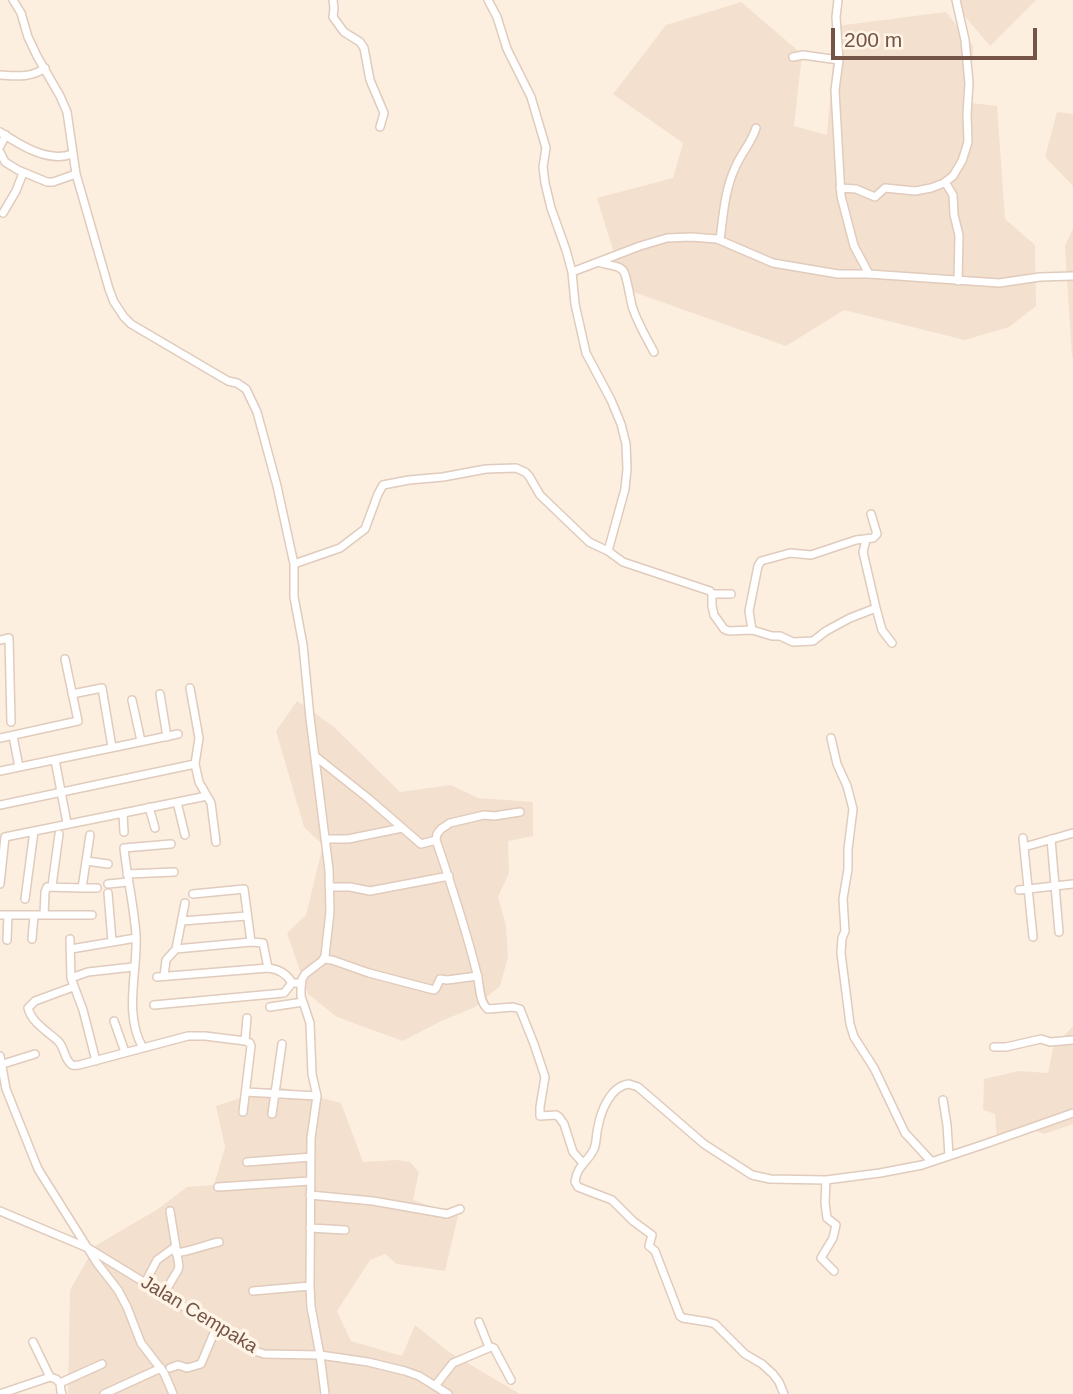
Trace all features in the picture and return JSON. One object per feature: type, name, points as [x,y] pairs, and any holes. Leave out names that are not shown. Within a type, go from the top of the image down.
[{"type":"street","points":[[13,0],[21,13],[28,37],[67,112],[76,174],[109,289],[124,317],[131,324],[246,389],[252,400],[277,486],[294,564],[294,597],[303,645],[330,870],[330,912],[324,959],[284,993],[154,1005]]},
{"type":"street","points":[[333,0],[333,17],[344,32],[360,42],[364,48],[370,80],[384,113],[380,127]]},
{"type":"street","points":[[488,0],[497,17],[507,49],[531,97],[546,148],[543,167],[548,195],[572,272],[575,303],[586,354],[611,400],[626,444],[625,489],[608,551]]},
{"type":"street","points":[[838,0],[836,17],[839,60],[835,90],[840,188],[854,246],[869,274]]},
{"type":"street","points":[[840,188],[856,189],[875,197],[885,188],[925,190],[945,182],[958,170],[968,142],[970,83],[965,40],[956,0]]},
{"type":"street","points":[[793,57],[803,55],[839,60]]},
{"type":"street","points":[[0,75],[19,77],[37,74],[45,68]]},
{"type":"street","points":[[720,240],[734,169],[749,146],[756,128]]},
{"type":"street","points":[[0,146],[3,133],[42,154],[63,156],[72,153]]},
{"type":"street","points":[[0,152],[5,162],[23,173],[51,182],[76,174]]},
{"type":"street","points":[[3,214],[23,173]]},
{"type":"street","points":[[945,182],[953,195],[959,235],[958,281]]},
{"type":"street","points":[[572,272],[667,238],[713,237],[773,263],[838,274],[999,283],[1040,277],[1073,276]]},
{"type":"street","points":[[599,262],[618,267],[624,272],[633,309],[654,352]]},
{"type":"street","points":[[294,564],[340,548],[365,528],[383,485],[512,467],[525,472],[540,495],[589,541],[623,562],[709,590],[712,594],[714,615],[722,628],[729,631],[752,631],[780,636],[793,642],[811,641],[852,617],[876,608]]},
{"type":"street","points":[[752,631],[749,611],[761,561],[790,553],[816,554],[856,540],[873,538],[877,534],[871,514]]},
{"type":"street","points":[[866,540],[863,552],[876,608],[882,630],[892,643]]},
{"type":"street","points":[[712,594],[731,594]]},
{"type":"street","points":[[0,640],[9,638],[11,722]]},
{"type":"street","points":[[0,738],[78,721],[65,659]]},
{"type":"street","points":[[72,694],[102,688],[112,747]]},
{"type":"street","points":[[190,688],[199,738],[195,764],[199,782],[211,803],[216,842]]},
{"type":"street","points":[[160,694],[167,737]]},
{"type":"street","points":[[132,700],[141,741]]},
{"type":"street","points":[[0,771],[178,734]]},
{"type":"street","points":[[13,736],[19,767]]},
{"type":"street","points":[[831,738],[853,809],[843,899],[845,933],[842,941],[849,1024],[905,1133],[930,1161]]},
{"type":"street","points":[[315,756],[421,845],[436,840]]},
{"type":"street","points":[[55,760],[67,823]]},
{"type":"street","points":[[0,805],[195,764]]},
{"type":"street","points":[[0,884],[5,837],[206,796]]},
{"type":"street","points":[[177,802],[185,835]]},
{"type":"street","points":[[149,807],[155,828]]},
{"type":"street","points":[[520,812],[485,815],[450,823],[441,829],[436,840],[478,976],[483,1005],[485,1008],[520,1009],[545,1077],[540,1115],[559,1117],[573,1152],[582,1162]]},
{"type":"street","points":[[122,813],[124,832]]},
{"type":"street","points":[[326,839],[348,839],[402,828]]},
{"type":"street","points":[[26,899],[34,831]]},
{"type":"street","points":[[1024,847],[1073,833]]},
{"type":"street","points":[[52,886],[59,834]]},
{"type":"street","points":[[82,888],[90,835]]},
{"type":"street","points":[[1023,838],[1033,937]]},
{"type":"street","points":[[1051,839],[1059,932]]},
{"type":"street","points":[[143,1048],[137,1036],[133,1010],[136,938],[124,848],[171,844]]},
{"type":"street","points":[[86,860],[108,864]]},
{"type":"street","points":[[108,884],[127,878],[174,872]]},
{"type":"street","points":[[329,887],[370,891],[449,876]]},
{"type":"street","points":[[1019,890],[1073,884]]},
{"type":"street","points":[[44,915],[47,888],[96,888]]},
{"type":"street","points":[[194,894],[244,888],[251,942]]},
{"type":"street","points":[[108,892],[111,941]]},
{"type":"street","points":[[185,903],[176,949],[166,960],[161,976],[277,969],[297,984],[310,1023],[312,1074],[317,1096],[311,1138],[310,1286],[325,1394]]},
{"type":"street","points":[[7,940],[4,915],[92,915]]},
{"type":"street","points":[[32,939],[34,915]]},
{"type":"street","points":[[61,915],[61,925]]},
{"type":"street","points":[[182,921],[247,916]]},
{"type":"street","points":[[71,949],[136,938]]},
{"type":"street","points":[[70,939],[71,978],[83,1010],[96,1061]]},
{"type":"street","points":[[176,949],[263,943],[268,968]]},
{"type":"street","points":[[324,959],[434,990],[440,979],[478,976]]},
{"type":"street","points":[[71,978],[88,972],[133,967]]},
{"type":"street","points":[[74,988],[34,1001],[29,1005],[28,1012],[47,1034],[59,1042],[69,1063],[76,1066],[188,1036],[245,1041],[251,1045],[243,1112]]},
{"type":"street","points":[[270,1007],[303,1002]]},
{"type":"street","points":[[245,1041],[247,1017]]},
{"type":"street","points":[[114,1021],[125,1052]]},
{"type":"street","points":[[994,1047],[1041,1039],[1051,1042],[1073,1040]]},
{"type":"street","points":[[272,1114],[282,1044]]},
{"type":"street","points":[[35,1054],[1,1060],[3,1090],[38,1169],[97,1264],[118,1290],[141,1343],[165,1368],[173,1394]]},
{"type":"street","points":[[784,1394],[773,1374],[745,1354],[715,1324],[680,1316],[655,1251],[648,1245],[652,1236],[612,1200],[578,1187],[576,1173],[582,1162],[591,1155],[599,1121],[611,1096],[620,1086],[629,1084],[646,1093],[704,1144],[752,1175],[770,1179],[826,1180],[880,1173],[949,1156],[1073,1113]]},
{"type":"street","points":[[246,1092],[317,1096]]},
{"type":"street","points":[[943,1100],[949,1156]]},
{"type":"street","points":[[247,1163],[311,1157]]},
{"type":"street","points":[[826,1180],[827,1218],[835,1223],[836,1227],[821,1258],[834,1271]]},
{"type":"street","points":[[218,1187],[310,1181]]},
{"type":"street","points":[[310,1195],[373,1201],[446,1214],[460,1209]]},
{"type":"street","name":"Jalan Cempaka","points":[[0,1211],[88,1248],[251,1349],[264,1354],[320,1355],[393,1367],[419,1377],[448,1394]]},
{"type":"street","points":[[163,1295],[179,1266],[170,1211]]},
{"type":"street","points":[[310,1228],[345,1230]]},
{"type":"street","points":[[145,1283],[157,1260],[176,1250],[219,1242]]},
{"type":"street","points":[[253,1291],[310,1286]]},
{"type":"street","points":[[479,1322],[489,1347]]},
{"type":"street","points":[[104,1394],[165,1368],[200,1365],[216,1328]]},
{"type":"street","points":[[33,1342],[50,1377]]},
{"type":"street","points":[[435,1386],[453,1363],[489,1347],[494,1348],[511,1380]]},
{"type":"street","points":[[60,1383],[103,1364]]},
{"type":"street","points":[[0,1394],[50,1377],[60,1383],[62,1394]]},
{"type":"shaded area","points":[[951,0],[1036,0],[990,46]]},
{"type":"shaded area","points":[[741,2],[802,54],[794,126],[827,135],[836,26],[946,12],[973,46],[971,103],[997,106],[1005,219],[1035,245],[1036,306],[1009,327],[965,340],[844,310],[786,346],[625,289],[597,198],[673,178],[683,143],[613,94],[666,25]]},
{"type":"shaded area","points":[[1057,112],[1073,114],[1073,186],[1045,157]]},
{"type":"shaded area","points":[[1073,229],[1073,357],[1072,357],[1065,246]]},
{"type":"shaded area","points":[[297,701],[333,726],[400,792],[451,785],[478,798],[533,802],[533,836],[508,841],[509,873],[498,897],[506,926],[508,957],[500,986],[475,1007],[403,1041],[337,1017],[308,994],[287,933],[306,915],[323,845],[304,827],[276,731]]},
{"type":"shaded area","points":[[1073,1026],[1073,1124],[1044,1134],[1026,1127],[997,1138],[995,1114],[983,1110],[984,1079],[1019,1071],[1048,1073],[1053,1048]]},
{"type":"shaded area","points":[[276,1086],[341,1103],[363,1162],[410,1162],[419,1172],[413,1200],[458,1216],[445,1271],[397,1264],[385,1254],[370,1260],[337,1311],[351,1341],[402,1356],[415,1325],[449,1352],[520,1394],[68,1394],[70,1290],[95,1246],[158,1209],[187,1187],[214,1185],[225,1147],[216,1106]]}]
